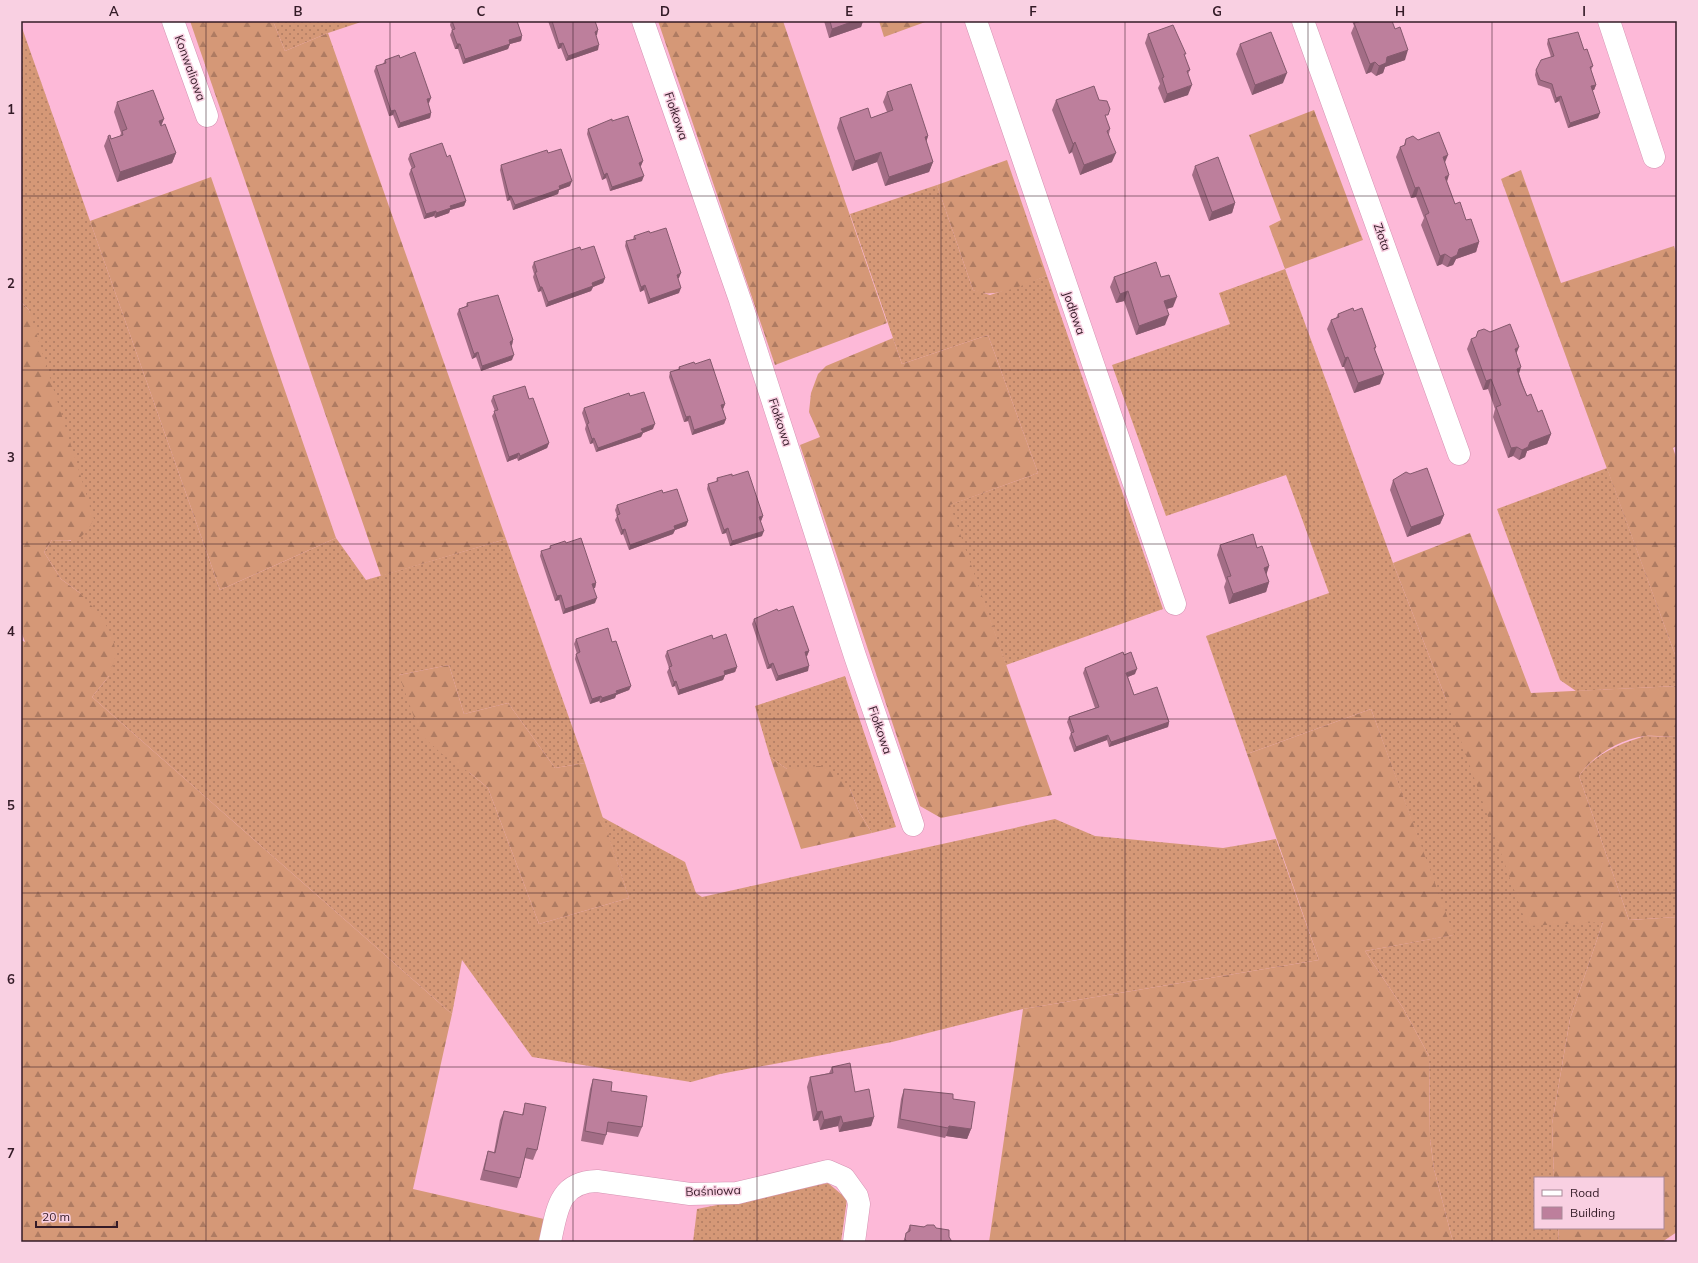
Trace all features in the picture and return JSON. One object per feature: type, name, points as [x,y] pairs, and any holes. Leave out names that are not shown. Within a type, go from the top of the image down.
[{"type":"street","name":"Konwaliowa","points":[[172,21],[207,116]]},
{"type":"street","name":"Fiołkowa","points":[[643,21],[740,300],[855,656],[913,825]]},
{"type":"street","name":"Jodłowa","points":[[976,21],[1175,604]]},
{"type":"street","name":"Złota","points":[[1303,21],[1459,454]]},
{"type":"street","points":[[1609,21],[1654,157]]},
{"type":"street","name":"Baśniowa","points":[[550,1242],[558,1204],[566,1192],[587,1181],[597,1181],[690,1194],[737,1193],[828,1171],[844,1178],[857,1196],[859,1204],[854,1242]]},
{"type":"green space","points":[[190,21],[273,21],[285,51],[328,33],[506,539],[381,576]]},
{"type":"green space","points":[[273,21],[364,21],[328,33],[285,51]]},
{"type":"green space","points":[[658,21],[783,21],[887,323],[775,365]]},
{"type":"green space","points":[[879,21],[928,21],[884,37]]},
{"type":"green space","points":[[21,25],[220,590],[336,538],[366,580],[506,539],[585,763],[555,768],[508,703],[464,714],[449,665],[399,675],[470,773],[488,788],[539,924],[629,898],[602,817],[685,862],[696,893],[702,897],[1055,819],[1095,836],[1223,848],[1276,839],[1319,960],[1023,1009],[892,1042],[720,1074],[691,1082],[532,1057],[462,960],[452,1014],[92,697],[109,676],[80,593],[61,579],[44,552],[52,540],[71,541],[29,310],[21,302]]},
{"type":"green space","points":[[1314,110],[1363,240],[1285,269],[1269,226],[1281,220],[1249,135]]},
{"type":"green space","points":[[1007,160],[1047,276],[1010,290],[981,293],[973,290],[937,185]]},
{"type":"green space","points":[[1521,170],[1561,283],[1674,246],[1677,255],[1677,446],[1673,448],[1677,460],[1677,660],[1501,179]]},
{"type":"green space","points":[[211,177],[336,538],[220,590],[90,221]]},
{"type":"green space","points":[[937,185],[973,290],[990,295],[1047,276],[1163,609],[1006,665],[949,505],[1038,473],[988,335],[902,364],[850,214]]},
{"type":"green space","points":[[1285,269],[1393,563],[1446,699],[1603,922],[1570,1019],[1552,1124],[1554,1177],[1534,1177],[1534,1229],[1558,1229],[1559,1242],[1453,1242],[1434,1169],[1430,1139],[1429,1056],[1403,1008],[1365,951],[1453,935],[1371,709],[1247,754],[1206,636],[1329,593],[1286,475],[1166,516],[1112,365],[1230,324],[1219,293]]},
{"type":"green space","points":[[21,302],[29,310],[94,519],[82,536],[67,541],[52,540],[44,552],[61,579],[80,593],[100,615],[113,637],[116,655],[109,676],[92,697],[452,1014],[413,1189],[544,1219],[539,1242],[21,1242],[21,640],[25,642],[21,631]]},
{"type":"green space","points":[[988,335],[1038,473],[950,505],[1052,795],[941,818],[920,806],[800,445],[820,437],[809,412],[811,393],[818,374],[826,366],[893,338],[902,364]]},
{"type":"green space","points":[[1607,468],[1677,660],[1677,686],[1576,691],[1560,680],[1497,509]]},
{"type":"green space","points":[[1470,533],[1531,693],[1677,686],[1677,737],[1645,736],[1617,744],[1592,761],[1579,776],[1629,920],[1677,917],[1677,1232],[1662,1242],[1559,1242],[1558,1229],[1664,1229],[1664,1177],[1554,1177],[1552,1124],[1570,1019],[1603,922],[1527,926],[1446,699],[1393,563]]},
{"type":"green space","points":[[449,665],[464,714],[508,703],[555,768],[585,763],[629,898],[539,924],[488,788],[470,773],[442,754],[420,734],[399,675]]},
{"type":"green space","points":[[845,676],[896,827],[872,833],[859,812],[850,789],[801,769],[787,769],[770,757],[755,706]]},
{"type":"green space","points":[[1371,709],[1454,935],[1365,951],[1403,1008],[1429,1056],[1430,1139],[1434,1169],[1453,1242],[989,1242],[1023,1009],[1319,960],[1247,754]]},
{"type":"green space","points":[[1645,736],[1677,737],[1677,917],[1629,920],[1579,776],[1585,768],[1600,755],[1626,742]]},
{"type":"green space","points":[[770,757],[787,769],[820,766],[835,773],[850,789],[859,812],[872,833],[801,849]]},
{"type":"green space","points":[[828,1183],[847,1199],[841,1242],[693,1242],[697,1209]]},
{"type":"building","points":[[452,21],[517,21],[522,36],[509,40],[510,44],[465,59],[460,44],[457,44],[452,30],[455,29]]},
{"type":"building","points":[[552,21],[595,21],[598,30],[595,32],[599,45],[568,56],[563,43],[559,44]]},
{"type":"building","points":[[830,21],[854,21],[832,29]]},
{"type":"building","points":[[1359,21],[1392,21],[1395,29],[1400,27],[1408,50],[1387,57],[1386,63],[1379,66],[1375,62],[1370,64],[1354,23]]},
{"type":"building","points":[[1173,25],[1186,54],[1184,54],[1190,70],[1187,71],[1192,85],[1167,94],[1162,78],[1164,77],[1148,34]]},
{"type":"building","points":[[1271,32],[1287,73],[1255,85],[1240,44]]},
{"type":"building","points":[[1578,32],[1584,50],[1587,49],[1593,66],[1590,67],[1596,85],[1591,86],[1600,113],[1570,123],[1561,96],[1556,98],[1552,84],[1540,80],[1536,70],[1541,60],[1554,56],[1548,39]]},
{"type":"building","points":[[415,52],[431,98],[427,99],[431,113],[400,123],[395,110],[391,111],[376,66],[386,63],[385,60],[399,55],[400,58]]},
{"type":"building","points":[[911,84],[928,136],[925,137],[933,162],[889,177],[881,152],[855,161],[840,118],[868,108],[871,118],[893,110],[887,92]]},
{"type":"building","points":[[1094,86],[1099,100],[1107,101],[1110,109],[1108,115],[1105,115],[1110,129],[1107,131],[1116,153],[1084,165],[1075,142],[1073,144],[1056,100]]},
{"type":"building","points":[[153,90],[164,119],[159,121],[161,126],[165,124],[176,153],[120,172],[108,136],[110,135],[111,139],[123,135],[122,131],[127,129],[117,102]]},
{"type":"building","points":[[628,116],[643,161],[639,163],[644,176],[612,187],[607,173],[604,175],[588,129],[612,119],[612,121]]},
{"type":"building","points":[[1439,132],[1448,155],[1443,157],[1449,175],[1445,177],[1455,204],[1460,202],[1466,220],[1471,219],[1479,242],[1459,249],[1457,255],[1451,258],[1445,254],[1440,256],[1425,215],[1429,213],[1419,187],[1415,188],[1400,147],[1405,145],[1406,139],[1413,136],[1418,140]]},
{"type":"building","points":[[442,143],[447,157],[450,155],[466,201],[450,206],[451,208],[436,213],[436,211],[426,214],[411,169],[415,167],[410,154]]},
{"type":"building","points":[[561,149],[572,181],[559,186],[560,189],[515,205],[511,196],[509,196],[501,165],[547,150],[548,153]]},
{"type":"building","points":[[1218,157],[1235,203],[1212,212],[1195,166]]},
{"type":"building","points":[[666,228],[681,273],[677,275],[681,288],[650,299],[645,285],[641,287],[626,241],[636,239],[634,236],[649,231],[650,233]]},
{"type":"building","points":[[594,246],[605,278],[592,283],[593,286],[548,302],[542,287],[540,287],[535,272],[537,272],[534,262],[580,247],[581,250]]},
{"type":"building","points":[[1156,262],[1161,277],[1169,275],[1177,297],[1164,301],[1169,315],[1139,326],[1128,291],[1120,294],[1114,277]]},
{"type":"building","points":[[498,295],[513,340],[510,342],[514,355],[482,366],[478,352],[474,354],[459,309],[468,306],[467,303]]},
{"type":"building","points":[[1353,308],[1354,311],[1362,308],[1376,347],[1374,348],[1384,374],[1358,383],[1348,357],[1345,358],[1331,320],[1339,317],[1338,314]]},
{"type":"building","points":[[1510,324],[1519,347],[1515,349],[1521,367],[1517,369],[1521,382],[1527,396],[1531,394],[1538,412],[1542,410],[1551,434],[1530,442],[1528,447],[1522,450],[1517,447],[1511,448],[1496,407],[1501,405],[1491,379],[1486,381],[1471,339],[1476,337],[1478,331],[1484,329],[1490,332]]},
{"type":"building","points":[[710,359],[725,404],[721,405],[726,419],[694,430],[690,416],[686,417],[670,372],[694,362],[695,364]]},
{"type":"building","points":[[525,386],[529,399],[533,398],[549,443],[520,456],[519,453],[509,457],[494,411],[498,410],[493,396]]},
{"type":"building","points":[[644,392],[655,424],[641,429],[643,432],[598,448],[594,438],[592,439],[584,408],[629,393],[630,396]]},
{"type":"building","points":[[1427,468],[1444,515],[1411,527],[1393,480],[1406,472],[1410,474]]},
{"type":"building","points":[[748,471],[763,516],[759,517],[764,531],[732,541],[728,528],[724,530],[708,484],[718,481],[717,478],[732,474],[732,476]]},
{"type":"building","points":[[677,489],[688,521],[674,526],[675,529],[630,545],[625,529],[622,530],[617,515],[620,514],[617,505],[662,490],[663,493]]},
{"type":"building","points":[[1253,534],[1257,548],[1262,546],[1269,566],[1264,568],[1269,582],[1233,594],[1227,577],[1231,576],[1220,545]]},
{"type":"building","points":[[581,538],[596,583],[592,584],[597,598],[565,609],[561,595],[557,596],[541,551],[565,541],[566,543]]},
{"type":"building","points":[[793,606],[809,651],[805,652],[809,666],[778,676],[773,663],[769,665],[754,619],[777,609],[778,611]]},
{"type":"building","points":[[608,628],[612,642],[616,641],[631,686],[602,698],[601,696],[592,699],[576,654],[580,652],[576,639]]},
{"type":"building","points":[[726,634],[737,667],[724,671],[725,675],[679,690],[676,681],[674,682],[669,667],[672,666],[667,651],[712,635],[713,639]]},
{"type":"building","points":[[1123,652],[1124,655],[1131,652],[1137,669],[1126,673],[1134,695],[1157,687],[1169,722],[1111,742],[1108,735],[1076,747],[1071,733],[1074,732],[1069,717],[1099,707],[1085,668]]},
{"type":"building","points":[[850,1063],[855,1092],[869,1089],[874,1117],[843,1123],[841,1116],[824,1120],[822,1111],[817,1112],[810,1077],[833,1073],[832,1067]]},
{"type":"building","points":[[593,1079],[612,1082],[611,1091],[647,1096],[642,1127],[608,1122],[606,1135],[585,1131]]},
{"type":"building","points":[[904,1089],[953,1094],[953,1099],[975,1102],[971,1129],[949,1126],[948,1128],[900,1119]]},
{"type":"building","points":[[525,1103],[546,1107],[537,1150],[527,1148],[520,1178],[484,1170],[488,1151],[495,1153],[504,1111],[523,1115]]},
{"type":"building","points":[[910,1225],[924,1227],[927,1225],[934,1225],[936,1228],[949,1230],[951,1242],[907,1242],[905,1239],[906,1233],[910,1231]]}]
